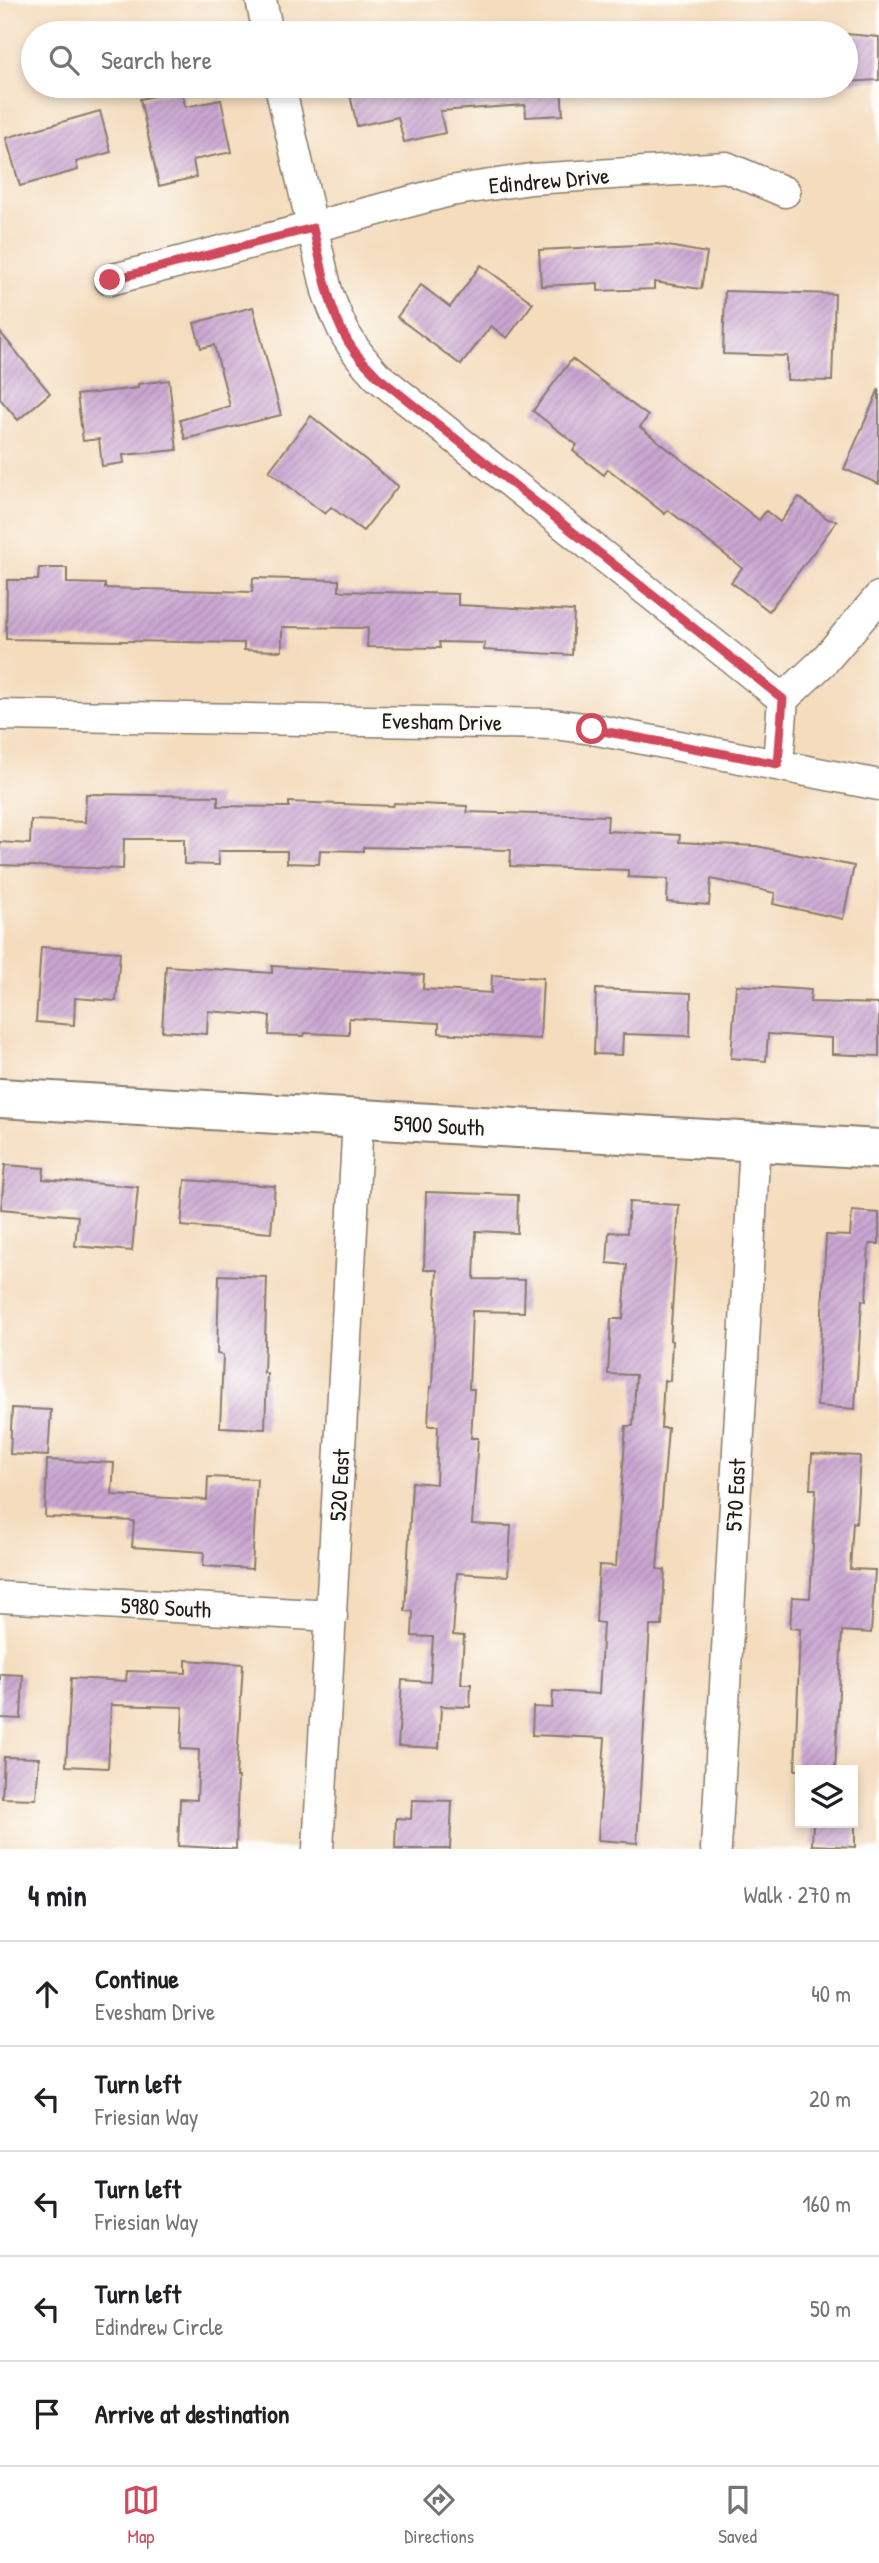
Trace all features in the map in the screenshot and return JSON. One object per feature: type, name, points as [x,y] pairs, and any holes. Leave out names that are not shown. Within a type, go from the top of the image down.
[{"type":"main road","name":"5900 South","points":[[0,1098],[879,1149]]},
{"type":"street","points":[[261,0],[265,21]]},
{"type":"street","points":[[283,98],[327,290],[339,323],[355,352],[377,376],[783,699]]},
{"type":"street","name":"Edindrew Drive","points":[[110,280],[450,191],[531,179],[726,167],[785,192]]},
{"type":"street","points":[[778,764],[783,699],[824,661],[879,597]]},
{"type":"street","name":"Evesham Drive","points":[[0,715],[554,724],[879,785]]},
{"type":"street","name":"520 East","points":[[318,1849],[358,1120]]},
{"type":"street","name":"570 East","points":[[716,1849],[755,1142]]},
{"type":"street","name":"5980 South","points":[[0,1597],[332,1616]]},
{"type":"building","points":[[858,35],[879,37],[879,80],[858,81]]},
{"type":"building","points":[[183,98],[185,107],[221,100],[232,152],[193,160],[196,177],[159,186],[140,99]]},
{"type":"building","points":[[351,98],[562,98],[563,115],[526,117],[525,105],[440,111],[445,133],[404,142],[398,117],[357,126]]},
{"type":"building","points":[[100,111],[111,152],[76,162],[78,170],[20,186],[6,138]]},
{"type":"building","points":[[657,244],[707,253],[701,289],[654,282],[654,289],[598,291],[598,283],[541,286],[539,250]]},
{"type":"building","points":[[481,265],[533,303],[507,338],[491,326],[461,365],[397,317],[421,285],[450,307]]},
{"type":"building","points":[[725,291],[835,294],[832,381],[787,380],[787,356],[723,354]]},
{"type":"building","points":[[253,307],[281,415],[185,439],[180,420],[230,406],[214,345],[201,348],[194,323]]},
{"type":"building","points":[[0,332],[50,393],[18,420],[0,399]]},
{"type":"building","points":[[572,359],[648,416],[640,427],[759,520],[766,511],[780,522],[799,497],[828,519],[837,521],[769,611],[731,582],[742,568],[668,510],[665,514],[608,469],[604,475],[573,451],[577,445],[533,411]]},
{"type":"building","points":[[169,380],[177,450],[123,455],[124,463],[102,466],[99,439],[83,441],[77,395],[138,388],[138,384]]},
{"type":"building","points":[[879,389],[879,484],[844,469]]},
{"type":"building","points":[[311,416],[398,486],[363,531],[331,507],[325,514],[269,471]]},
{"type":"building","points":[[39,568],[67,568],[67,583],[105,584],[105,588],[252,592],[253,578],[339,580],[339,591],[458,594],[458,605],[574,611],[572,655],[484,650],[485,643],[439,642],[440,648],[367,647],[368,628],[282,627],[282,651],[244,650],[244,643],[6,639],[7,580],[38,580]]},
{"type":"building","points":[[86,794],[218,796],[218,806],[289,807],[289,802],[393,806],[394,803],[467,806],[467,812],[608,816],[607,831],[680,835],[679,842],[756,846],[854,866],[843,919],[773,904],[775,893],[711,879],[709,905],[667,902],[668,879],[628,877],[628,870],[510,866],[511,850],[363,847],[363,851],[320,850],[319,864],[287,863],[287,851],[218,851],[219,865],[184,864],[184,839],[124,839],[123,869],[0,865],[0,842],[30,844],[31,820],[85,822]]},
{"type":"building","points":[[41,947],[120,952],[116,1001],[75,998],[74,1025],[36,1022]]},
{"type":"building","points":[[166,966],[272,973],[272,966],[424,975],[423,989],[491,993],[492,975],[543,978],[540,1039],[439,1033],[439,1023],[349,1018],[349,1035],[269,1035],[270,1016],[208,1011],[207,1034],[162,1031]]},
{"type":"building","points":[[736,985],[811,990],[810,1002],[879,1004],[879,1056],[832,1054],[832,1038],[768,1034],[766,1061],[731,1058]]},
{"type":"building","points":[[596,989],[691,993],[690,1036],[623,1034],[622,1055],[594,1054]]},
{"type":"building","points":[[5,1165],[44,1168],[43,1179],[138,1187],[132,1251],[75,1246],[78,1216],[1,1209]]},
{"type":"building","points":[[185,1180],[275,1186],[271,1233],[181,1226]]},
{"type":"building","points":[[426,1192],[518,1195],[517,1233],[476,1231],[474,1279],[525,1280],[524,1312],[472,1311],[469,1389],[474,1389],[471,1438],[478,1438],[472,1524],[511,1526],[508,1576],[457,1573],[453,1635],[464,1636],[461,1684],[471,1684],[470,1707],[441,1706],[439,1748],[398,1746],[402,1680],[430,1682],[433,1637],[412,1636],[413,1611],[405,1611],[412,1482],[436,1484],[438,1426],[428,1426],[437,1270],[424,1270]]},
{"type":"building","points":[[629,1202],[679,1205],[670,1381],[664,1380],[661,1428],[668,1428],[657,1569],[665,1570],[662,1626],[650,1626],[637,1843],[598,1840],[605,1738],[532,1735],[533,1707],[552,1708],[553,1691],[599,1694],[603,1623],[596,1622],[599,1565],[616,1566],[626,1426],[633,1426],[636,1375],[608,1374],[611,1319],[623,1319],[627,1265],[607,1263],[609,1232],[627,1233]]},
{"type":"building","points":[[852,1211],[879,1213],[879,1244],[869,1244],[866,1301],[862,1300],[855,1409],[817,1406],[826,1235],[850,1236]]},
{"type":"building","points":[[219,1275],[267,1277],[265,1429],[220,1427],[223,1355],[217,1354]]},
{"type":"building","points":[[12,1408],[51,1410],[48,1456],[10,1454]]},
{"type":"building","points":[[812,1454],[860,1456],[850,1569],[875,1570],[871,1633],[842,1631],[835,1765],[795,1765],[800,1629],[790,1628],[792,1597],[810,1598],[816,1489],[810,1489]]},
{"type":"building","points":[[47,1460],[114,1463],[112,1495],[207,1500],[208,1477],[257,1479],[252,1569],[203,1566],[204,1552],[132,1547],[134,1521],[45,1517]]},
{"type":"building","points":[[186,1660],[243,1664],[236,1777],[236,1849],[178,1846],[180,1799],[197,1800],[199,1750],[181,1749],[183,1707],[111,1705],[108,1768],[66,1766],[71,1678],[126,1681],[127,1671],[186,1673]]},
{"type":"building","points":[[0,1674],[23,1675],[21,1719],[0,1718]]},
{"type":"building","points":[[4,1757],[39,1758],[36,1799],[2,1798]]},
{"type":"building","points":[[412,1800],[452,1801],[450,1849],[395,1849],[396,1818],[411,1819]]},
{"type":"building","points":[[813,1828],[855,1828],[855,1847],[812,1845]]},
{"type":"route","points":[[110,280],[313,228],[327,290],[339,323],[355,352],[377,376],[783,699],[778,764],[592,729]]}]
